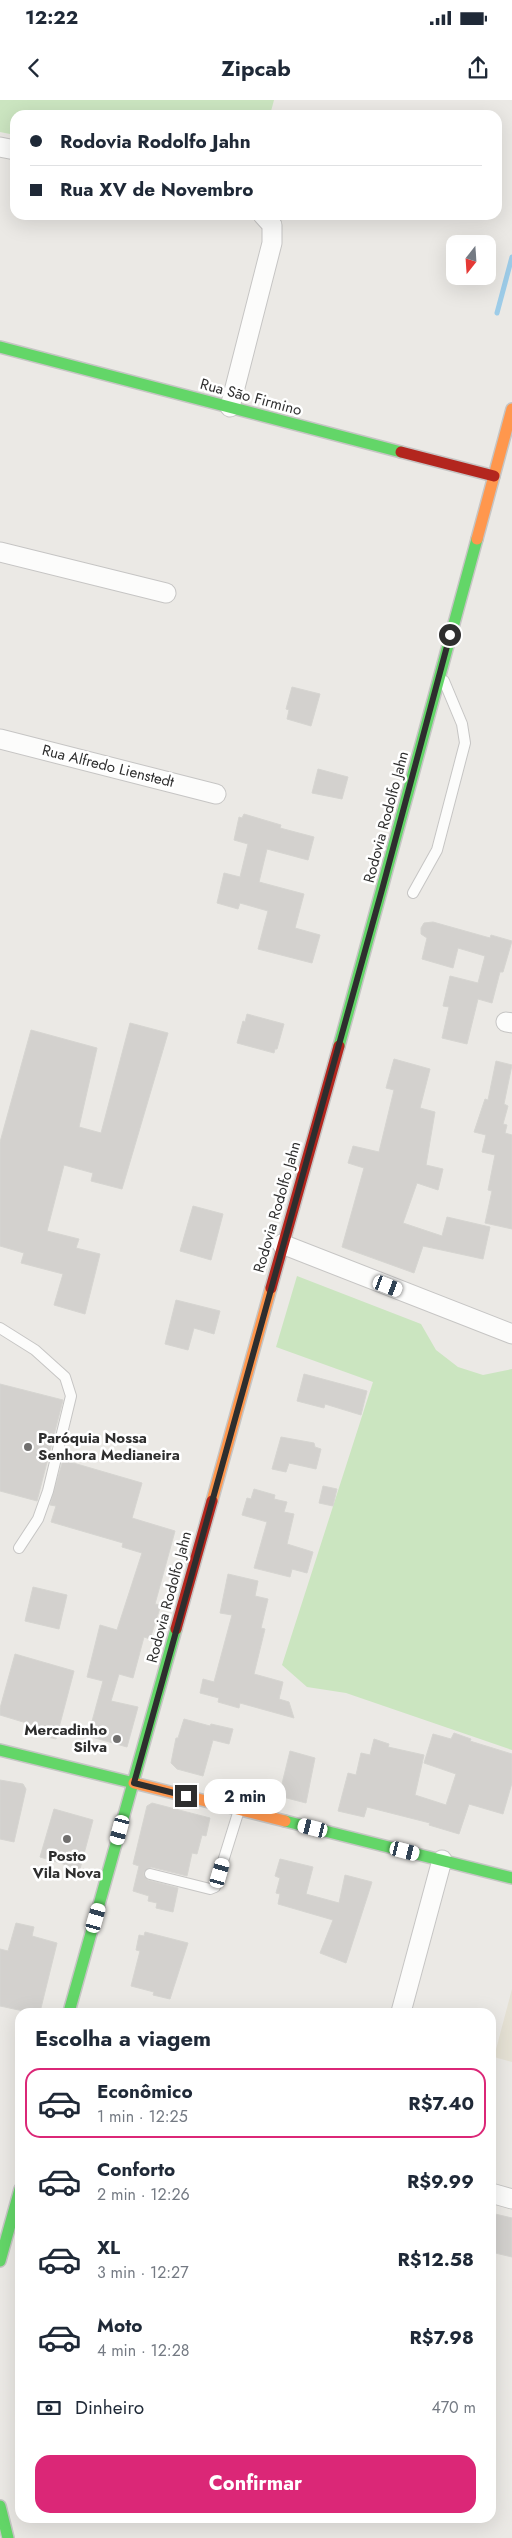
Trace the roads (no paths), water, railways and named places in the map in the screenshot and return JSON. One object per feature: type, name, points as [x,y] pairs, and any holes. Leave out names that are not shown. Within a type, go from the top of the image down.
[{"type":"main road","name":"Rua São Firmino","points":[[0,347],[494,476]]},
{"type":"main road","name":"Rodovia Rodolfo Jahn","points":[[70,2008],[383,886],[512,409]]},
{"type":"main road","points":[[0,1750],[512,1878]]},
{"type":"main road","points":[[0,2261],[15,2207]]},
{"type":"main road","points":[[0,2506],[8,2538]]},
{"type":"street","points":[[230,407],[272,243],[272,226],[267,220]]},
{"type":"street","points":[[0,552],[166,593]]},
{"type":"street","name":"Rua Alfredo Lienstedt","points":[[0,739],[216,794]]},
{"type":"street","points":[[282,1244],[512,1334]]},
{"type":"street","points":[[402,2008],[442,1860]]},
{"type":"street","points":[[496,2194],[512,2199]]},
{"type":"lane","points":[[412,893],[437,850],[465,744],[462,724],[440,670]]},
{"type":"lane","points":[[0,1328],[35,1350],[64,1377],[71,1396],[48,1491],[38,1519],[19,1548]]},
{"type":"lane","points":[[150,1874],[210,1889],[215,1887],[239,1809]]},
{"type":"waterway","points":[[497,313],[512,257]]},
{"type":"place","name":"Paróquia Nossa Senhora Medianeira","points":[[28,1447]]},
{"type":"place","name":"Mercadinho Silva","points":[[117,1739]]},
{"type":"place","name":"Posto Vila Nova","points":[[67,1839]]}]
